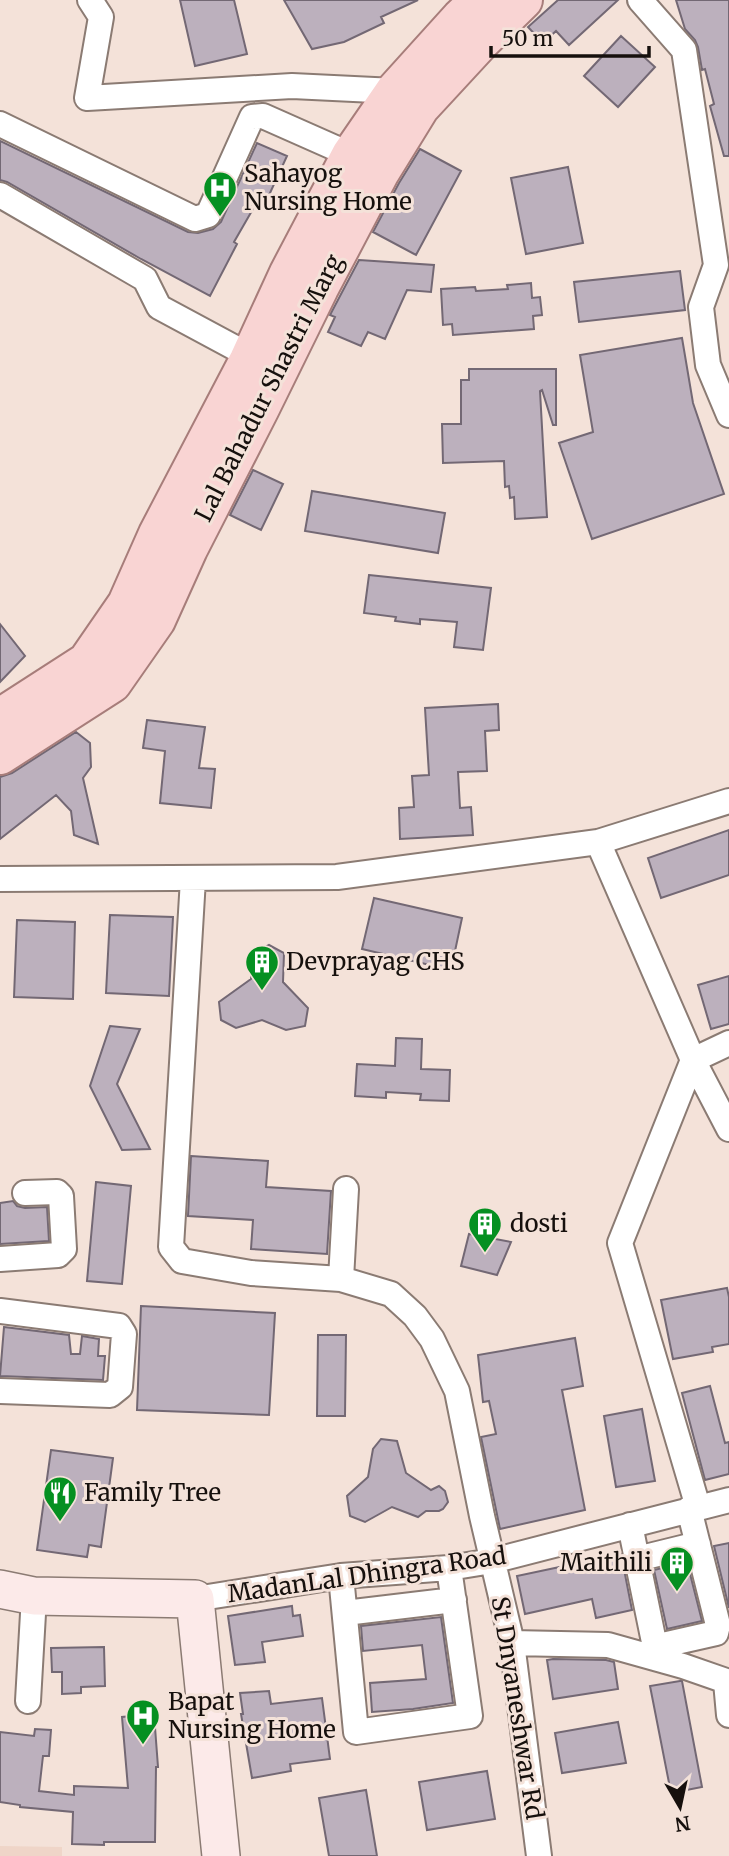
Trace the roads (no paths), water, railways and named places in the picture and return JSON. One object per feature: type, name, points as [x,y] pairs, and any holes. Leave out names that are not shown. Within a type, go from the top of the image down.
[{"type":"main road","name":"Lal Bahadur Shastri Marg","points":[[0,755],[112,683],[156,620],[261,371],[289,273],[351,155],[395,91],[480,0]]},
{"type":"main road","name":"Lal Bahadur Shastri Marg","points":[[0,718],[87,662],[127,604],[158,534],[261,371],[319,288],[380,172],[420,107],[523,0]]},
{"type":"street","points":[[90,0],[101,18],[88,98],[292,86],[395,91]]},
{"type":"street","points":[[640,0],[684,50],[716,265],[701,307],[702,318],[708,365],[729,415]]},
{"type":"street","points":[[0,124],[195,219],[208,215],[252,117],[262,116],[351,155]]},
{"type":"street","points":[[0,195],[145,279],[159,307],[239,350],[261,371]]},
{"type":"street","points":[[0,879],[337,877],[598,842],[729,801]]},
{"type":"street","points":[[598,842],[692,1060],[729,1129]]},
{"type":"street","name":"St Dnyaneshwar Rd","points":[[193,879],[171,1247],[182,1261],[251,1273],[341,1279],[391,1294],[415,1316],[432,1339],[457,1391],[512,1643],[539,1856]]},
{"type":"street","points":[[630,1525],[654,1642],[663,1645],[716,1633],[718,1625],[698,1544],[694,1508],[620,1244],[692,1060],[729,1043]]},
{"type":"street","points":[[341,1279],[346,1189]]},
{"type":"street","points":[[0,1259],[58,1255],[64,1248],[61,1196],[57,1192],[25,1193]]},
{"type":"street","points":[[0,1311],[119,1326],[124,1334],[120,1387],[110,1395],[0,1391]]},
{"type":"street","name":"MadanLal Dhingra Road","points":[[17,1593],[195,1599],[341,1576],[449,1568],[492,1561],[729,1500]]},
{"type":"street","points":[[637,1559],[698,1544]]},
{"type":"street","points":[[341,1576],[356,1732],[470,1716],[449,1568]]},
{"type":"street","points":[[17,1593],[28,1701]]},
{"type":"street","points":[[195,1599],[221,1856]]},
{"type":"street","points":[[345,1613],[454,1600]]},
{"type":"street","points":[[512,1643],[608,1646],[683,1666],[727,1682],[729,1715]]},
{"type":"place","name":"Sahayog Nursing Home","points":[[220,218]]},
{"type":"place","name":"Devprayag CHS","points":[[262,992]]},
{"type":"place","name":"dosti","points":[[485,1254]]},
{"type":"place","name":"Family Tree","points":[[60,1523]]},
{"type":"place","name":"Maithili","points":[[677,1593]]},
{"type":"place","name":"Bapat Nursing Home","points":[[143,1746]]}]
